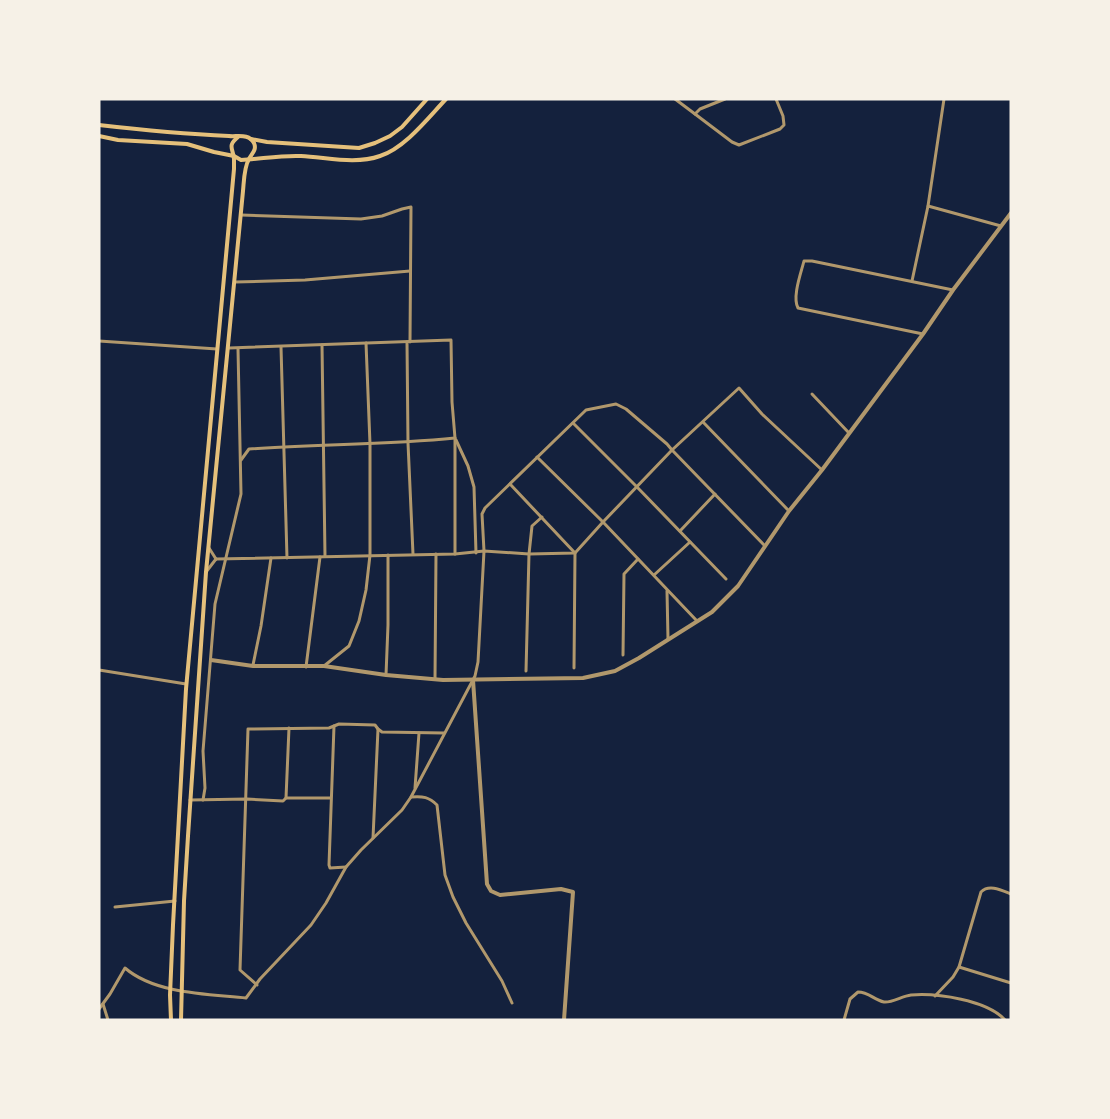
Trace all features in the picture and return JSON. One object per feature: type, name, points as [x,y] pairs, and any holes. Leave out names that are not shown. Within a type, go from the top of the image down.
[{"type":"main road","points":[[99,125],[243,136],[267,142],[359,148],[390,136],[402,127],[427,99]]},
{"type":"main road","points":[[99,136],[118,140],[187,144],[234,156],[241,160],[299,156],[362,160],[381,156],[396,147],[413,134],[446,99]]},
{"type":"main road","points":[[171,1020],[186,684],[218,349],[234,156],[232,145],[239,137]]},
{"type":"main road","points":[[181,1020],[184,901],[206,572],[246,170],[249,158],[255,149],[250,138]]},
{"type":"street","points":[[675,99],[739,145],[780,129],[784,125],[776,99]]},
{"type":"street","points":[[694,114],[700,109],[725,99]]},
{"type":"street","points":[[912,281],[928,206],[944,99]]},
{"type":"street","points":[[928,206],[1001,226]]},
{"type":"street","points":[[241,215],[361,219],[382,216],[411,207],[408,443],[413,554]]},
{"type":"street","points":[[211,660],[253,666],[324,666],[386,675],[473,680],[591,677],[615,671],[639,658],[712,612],[738,586],[789,511],[822,470],[1011,213]]},
{"type":"street","points":[[923,334],[798,308],[795,303],[804,261],[953,290]]},
{"type":"street","points":[[235,282],[305,280],[410,271]]},
{"type":"street","points":[[228,348],[451,340],[452,402],[456,438],[455,554]]},
{"type":"street","points":[[99,341],[218,349]]},
{"type":"street","points":[[324,666],[349,646],[359,621],[366,590],[370,555],[370,444],[366,343]]},
{"type":"street","points":[[322,345],[325,556]]},
{"type":"street","points":[[281,347],[286,558]]},
{"type":"street","points":[[203,800],[205,788],[203,751],[212,628],[215,604],[241,494],[238,349]]},
{"type":"street","points":[[574,668],[575,553],[672,450],[739,388],[762,414],[822,470]]},
{"type":"street","points":[[812,394],[849,433]]},
{"type":"street","points":[[99,1009],[125,968],[144,982],[171,989],[246,998],[310,924],[326,903],[346,867],[402,810],[411,797],[473,680],[478,662],[484,551],[482,514],[485,508],[586,410],[616,404],[626,408],[668,444],[765,546]]},
{"type":"street","points":[[703,422],[789,511]]},
{"type":"street","points":[[573,423],[726,579]]},
{"type":"street","points":[[241,460],[249,449],[408,443],[456,438]]},
{"type":"street","points":[[456,438],[474,487],[476,553]]},
{"type":"street","points":[[537,457],[603,522],[697,622]]},
{"type":"street","points":[[510,484],[575,553]]},
{"type":"street","points":[[680,531],[715,494]]},
{"type":"street","points":[[526,671],[529,554],[532,526],[542,517]]},
{"type":"street","points":[[654,575],[690,542]]},
{"type":"street","points":[[208,548],[216,559],[226,560],[455,554],[484,551],[529,554],[575,553]]},
{"type":"street","points":[[435,679],[436,554]]},
{"type":"street","points":[[386,675],[388,555]]},
{"type":"street","points":[[306,667],[320,557]]},
{"type":"street","points":[[253,666],[271,558]]},
{"type":"street","points":[[206,572],[216,559]]},
{"type":"street","points":[[623,655],[624,574],[638,559]]},
{"type":"street","points":[[667,590],[668,640]]},
{"type":"street","points":[[99,670],[186,684]]},
{"type":"street","points":[[473,680],[487,884],[491,891],[500,895],[561,889],[573,892],[564,1020]]},
{"type":"street","points":[[257,985],[240,970],[248,729],[329,728],[339,724],[375,725],[382,732],[444,733]]},
{"type":"street","points":[[333,726],[328,865],[330,868],[346,867]]},
{"type":"street","points":[[286,798],[289,728]]},
{"type":"street","points":[[373,838],[378,729]]},
{"type":"street","points":[[414,792],[419,733]]},
{"type":"street","points":[[411,797],[423,796],[437,805],[445,875],[453,897],[466,923],[502,981],[512,1004]]},
{"type":"street","points":[[190,800],[283,801],[286,798],[330,798]]},
{"type":"street","points":[[934,996],[953,977],[959,967],[981,892],[990,887],[1011,894]]},
{"type":"street","points":[[115,907],[175,901]]},
{"type":"street","points":[[959,967],[1011,983]]},
{"type":"street","points":[[844,1020],[850,999],[858,992],[865,992],[881,1001],[888,1002],[909,995],[965,1000],[999,1014],[1005,1020]]},
{"type":"street","points":[[103,1004],[108,1020]]}]
